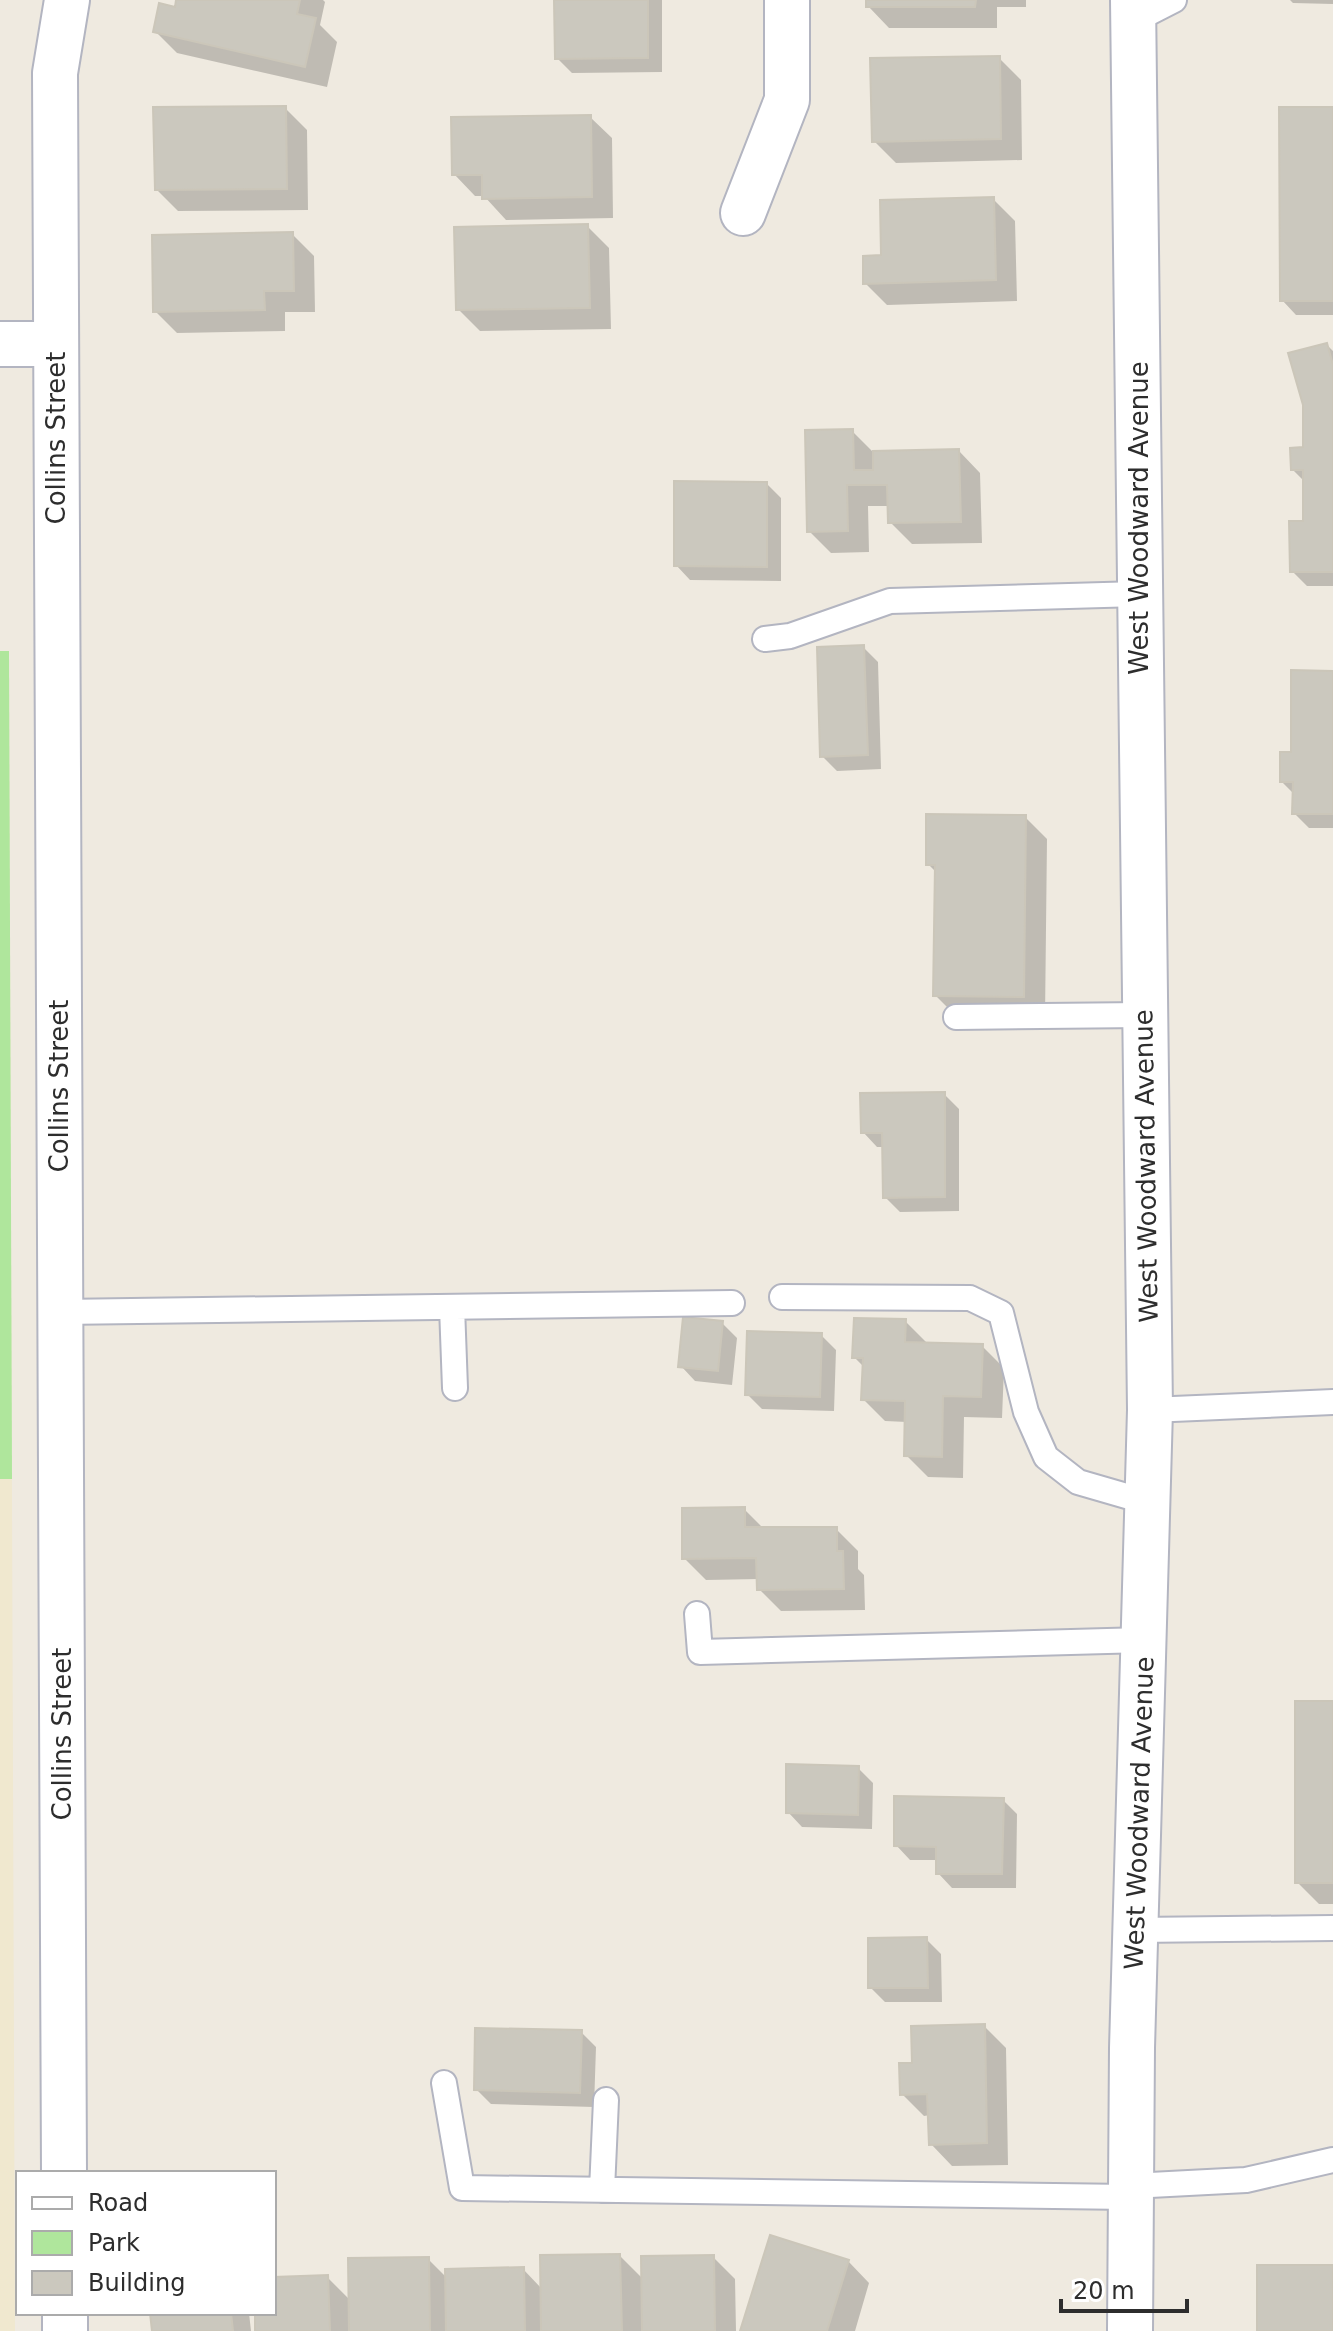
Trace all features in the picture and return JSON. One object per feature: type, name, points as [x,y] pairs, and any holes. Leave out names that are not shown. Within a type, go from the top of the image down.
[{"type":"street","name":"Collins Street","points":[[64,2171],[55,73],[67,0]]},
{"type":"street","points":[[743,213],[787,100],[787,0]]},
{"type":"street","name":"West Woodward Avenue","points":[[1130,2331],[1135,1930],[1150,1410],[1133,11]]},
{"type":"street","points":[[0,344],[56,344]]},
{"type":"lane","points":[[1133,11],[1174,0]]},
{"type":"lane","points":[[765,639],[790,636],[890,601],[1139,594]]},
{"type":"lane","points":[[956,1017],[1144,1015]]},
{"type":"lane","points":[[782,1297],[970,1298],[1001,1313],[1026,1412],[1046,1457],[1078,1482],[1147,1502]]},
{"type":"lane","points":[[60,1312],[732,1303]]},
{"type":"lane","points":[[452,1307],[455,1388]]},
{"type":"lane","points":[[1150,1410],[1333,1402]]},
{"type":"lane","points":[[697,1614],[700,1652],[1144,1640]]},
{"type":"lane","points":[[1135,1930],[1333,1928]]},
{"type":"lane","points":[[444,2083],[462,2188],[1131,2191],[1246,2180],[1333,2160]]},
{"type":"lane","points":[[602,2190],[606,2100]]},
{"type":"shaded area","points":[[0,651],[9,651],[15,2331],[0,2331]]},
{"type":"green space","points":[[0,651],[9,651],[12,1479],[0,1479]]},
{"type":"building","points":[[176,0],[300,0],[297,14],[316,18],[305,67],[153,32],[159,3],[175,7]]},
{"type":"building","points":[[554,0],[648,0],[648,58],[555,59]]},
{"type":"building","points":[[866,0],[976,0],[975,7],[866,7]]},
{"type":"building","points":[[1000,56],[1001,139],[872,142],[870,58]]},
{"type":"building","points":[[286,106],[287,189],[155,190],[153,107]]},
{"type":"building","points":[[1279,107],[1333,107],[1333,301],[1280,301]]},
{"type":"building","points":[[591,115],[592,197],[482,199],[482,175],[452,175],[451,117]]},
{"type":"building","points":[[994,197],[996,280],[863,284],[863,256],[881,255],[880,200]]},
{"type":"building","points":[[588,224],[590,308],[456,310],[454,227]]},
{"type":"building","points":[[293,232],[294,291],[264,291],[265,310],[153,312],[152,235]]},
{"type":"building","points":[[1327,343],[1333,365],[1333,572],[1290,572],[1289,521],[1303,521],[1303,470],[1291,470],[1290,448],[1303,447],[1303,405],[1288,353]]},
{"type":"building","points":[[853,429],[854,470],[873,470],[873,451],[959,449],[961,522],[888,523],[887,485],[847,485],[848,531],[807,532],[805,430]]},
{"type":"building","points":[[674,481],[767,482],[767,567],[674,566]]},
{"type":"building","points":[[864,645],[868,755],[820,757],[817,647]]},
{"type":"building","points":[[1291,670],[1333,671],[1333,814],[1292,814],[1293,782],[1280,782],[1280,752],[1291,752]]},
{"type":"building","points":[[926,814],[1026,815],[1024,997],[933,996],[935,865],[926,865]]},
{"type":"building","points":[[945,1092],[945,1197],[883,1198],[882,1133],[861,1133],[860,1093]]},
{"type":"building","points":[[683,1317],[723,1321],[718,1371],[678,1367]]},
{"type":"building","points":[[854,1318],[906,1319],[905,1342],[983,1344],[981,1397],[943,1396],[942,1457],[904,1456],[905,1401],[861,1400],[863,1358],[852,1358]]},
{"type":"building","points":[[747,1331],[822,1333],[820,1397],[745,1395]]},
{"type":"building","points":[[745,1507],[745,1527],[837,1527],[837,1551],[843,1551],[844,1589],[757,1590],[756,1558],[682,1559],[682,1508]]},
{"type":"building","points":[[1295,1701],[1333,1701],[1333,1883],[1295,1883]]},
{"type":"building","points":[[786,1764],[859,1766],[858,1815],[786,1813]]},
{"type":"building","points":[[894,1796],[1004,1798],[1002,1874],[936,1874],[936,1847],[894,1846]]},
{"type":"building","points":[[927,1937],[928,1988],[868,1988],[868,1938]]},
{"type":"building","points":[[985,2024],[987,2143],[929,2145],[927,2094],[900,2095],[899,2063],[912,2063],[911,2026]]},
{"type":"building","points":[[475,2028],[582,2030],[580,2093],[474,2090]]},
{"type":"building","points":[[770,2235],[849,2260],[827,2331],[740,2331]]},
{"type":"building","points":[[620,2254],[622,2331],[541,2331],[540,2255]]},
{"type":"building","points":[[714,2255],[715,2331],[642,2331],[641,2256]]},
{"type":"building","points":[[429,2257],[430,2331],[349,2331],[348,2258]]},
{"type":"building","points":[[1257,2265],[1333,2265],[1333,2331],[1257,2331]]},
{"type":"building","points":[[524,2267],[525,2331],[446,2331],[445,2269]]},
{"type":"building","points":[[328,2275],[330,2331],[255,2331],[255,2315],[276,2315],[276,2277]]},
{"type":"building","points":[[150,2315],[231,2315],[233,2331],[152,2331]]}]
